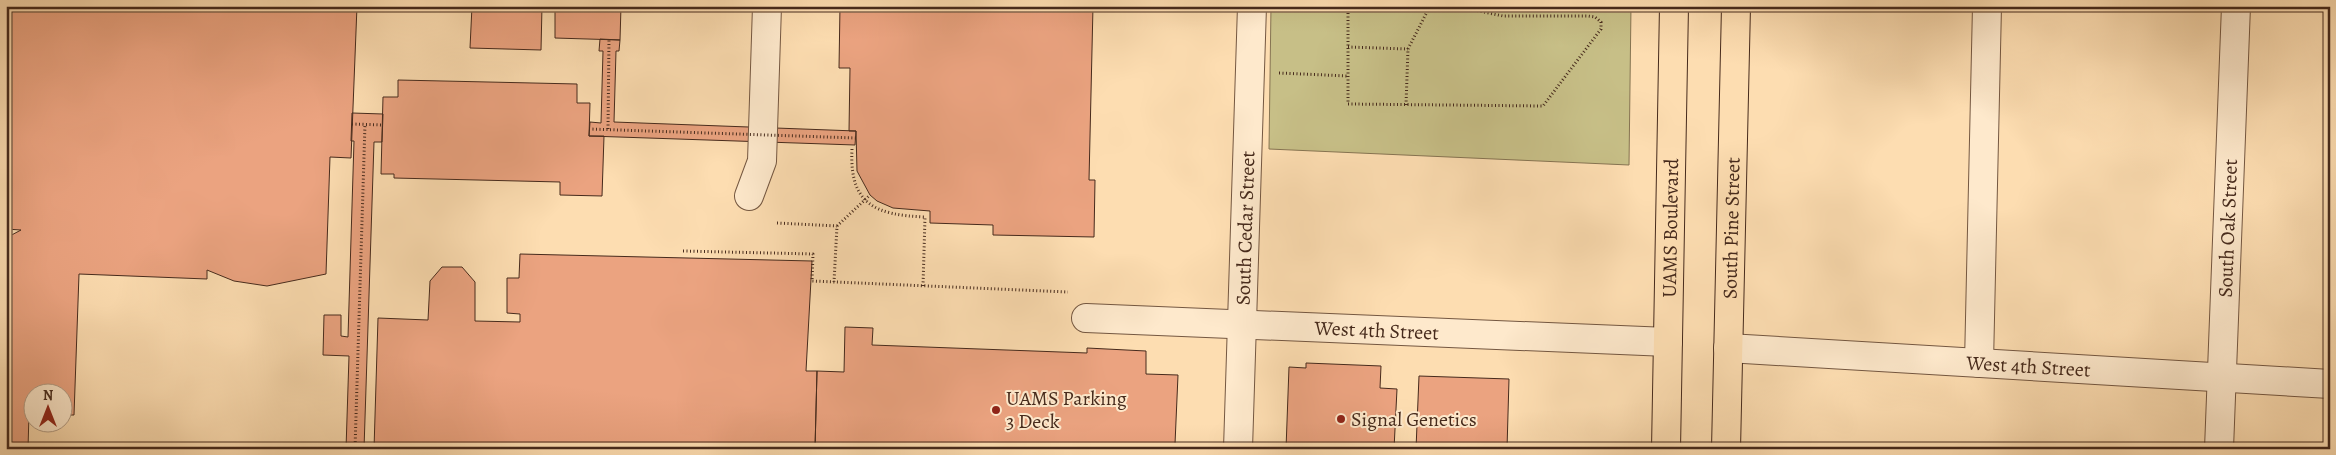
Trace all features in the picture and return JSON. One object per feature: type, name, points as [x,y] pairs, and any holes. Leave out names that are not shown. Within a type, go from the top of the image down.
[{"type":"main road","name":"UAMS Boulevard","points":[[1666,449],[1671,77],[1674,6]]},
{"type":"main road","name":"South Pine Street","points":[[1726,449],[1736,6]]},
{"type":"street","points":[[749,196],[762,161],[767,6]]},
{"type":"street","name":"South Cedar Street","points":[[1238,449],[1252,6]]},
{"type":"street","points":[[1979,363],[1987,6]]},
{"type":"street","name":"South Oak Street","points":[[2220,449],[2236,6]]},
{"type":"street","name":"West 4th Street","points":[[1086,318],[1668,342]]},
{"type":"street","name":"West 4th Street","points":[[1728,348],[2330,384]]},
{"type":"path","points":[[1348,6],[1348,104],[1543,106],[1601,29],[1601,22],[1595,17],[1503,16],[1455,6]]},
{"type":"path","points":[[1406,105],[1408,49],[1430,6]]},
{"type":"path","points":[[608,130],[609,40]]},
{"type":"path","points":[[1348,47],[1408,49]]},
{"type":"path","points":[[1278,73],[1348,76]]},
{"type":"path","points":[[352,124],[383,125]]},
{"type":"path","points":[[354,449],[365,124]]},
{"type":"path","points":[[589,129],[856,138]]},
{"type":"path","points":[[852,149],[852,177],[865,200],[889,214],[926,217],[923,286]]},
{"type":"path","points":[[834,282],[837,226],[870,195]]},
{"type":"path","points":[[777,223],[837,226]]},
{"type":"path","points":[[683,251],[813,254],[812,281],[1070,292]]},
{"type":"shaded area","points":[[1271,6],[1631,6],[1629,165],[1269,149]]},
{"type":"building","points":[[6,6],[357,6],[351,158],[330,157],[326,274],[267,286],[234,281],[207,270],[207,279],[79,274],[74,415],[72,415],[72,382],[22,382],[22,432],[28,432],[28,449],[6,449],[6,238],[21,230],[6,229]]},
{"type":"building","points":[[472,6],[542,6],[541,50],[470,48]]},
{"type":"building","points":[[555,6],[621,6],[620,40],[555,38]]},
{"type":"building","points":[[840,6],[1093,6],[1089,180],[1095,180],[1094,237],[993,235],[993,225],[930,223],[930,211],[893,208],[877,201],[870,195],[857,171],[856,131],[849,131],[850,68],[839,68]]},
{"type":"building","points":[[600,39],[620,40],[619,51],[616,51],[614,122],[856,131],[855,145],[589,136],[590,122],[601,123],[603,51],[599,51]]},
{"type":"building","points":[[398,80],[577,84],[577,103],[590,103],[589,136],[604,136],[602,196],[560,195],[560,182],[394,178],[394,174],[381,174],[383,97],[398,97]]},
{"type":"building","points":[[352,113],[383,114],[382,142],[374,142],[364,449],[346,449],[349,356],[323,355],[324,315],[341,315],[341,336],[348,337],[354,141],[351,141]]},
{"type":"building","points":[[520,254],[812,261],[806,371],[817,371],[815,449],[374,449],[378,318],[428,320],[430,281],[442,267],[462,267],[475,282],[475,321],[520,322],[520,314],[507,313],[507,278],[519,278]]},
{"type":"building","name":"UAMS Parking 3 Deck","points":[[845,327],[873,328],[872,345],[1087,353],[1087,348],[1146,351],[1146,374],[1178,375],[1175,444],[1172,444],[1172,449],[815,449],[817,371],[844,372]]},
{"type":"building","name":"Signal Genetics","points":[[1306,363],[1381,366],[1380,388],[1397,389],[1394,449],[1286,449],[1289,367],[1306,368]]},
{"type":"building","points":[[1419,376],[1509,379],[1507,449],[1416,449]]},
{"type":"place","name":"UAMS Parking 3 Deck","points":[[996,410]]},
{"type":"place","name":"Signal Genetics","points":[[1341,419]]}]
